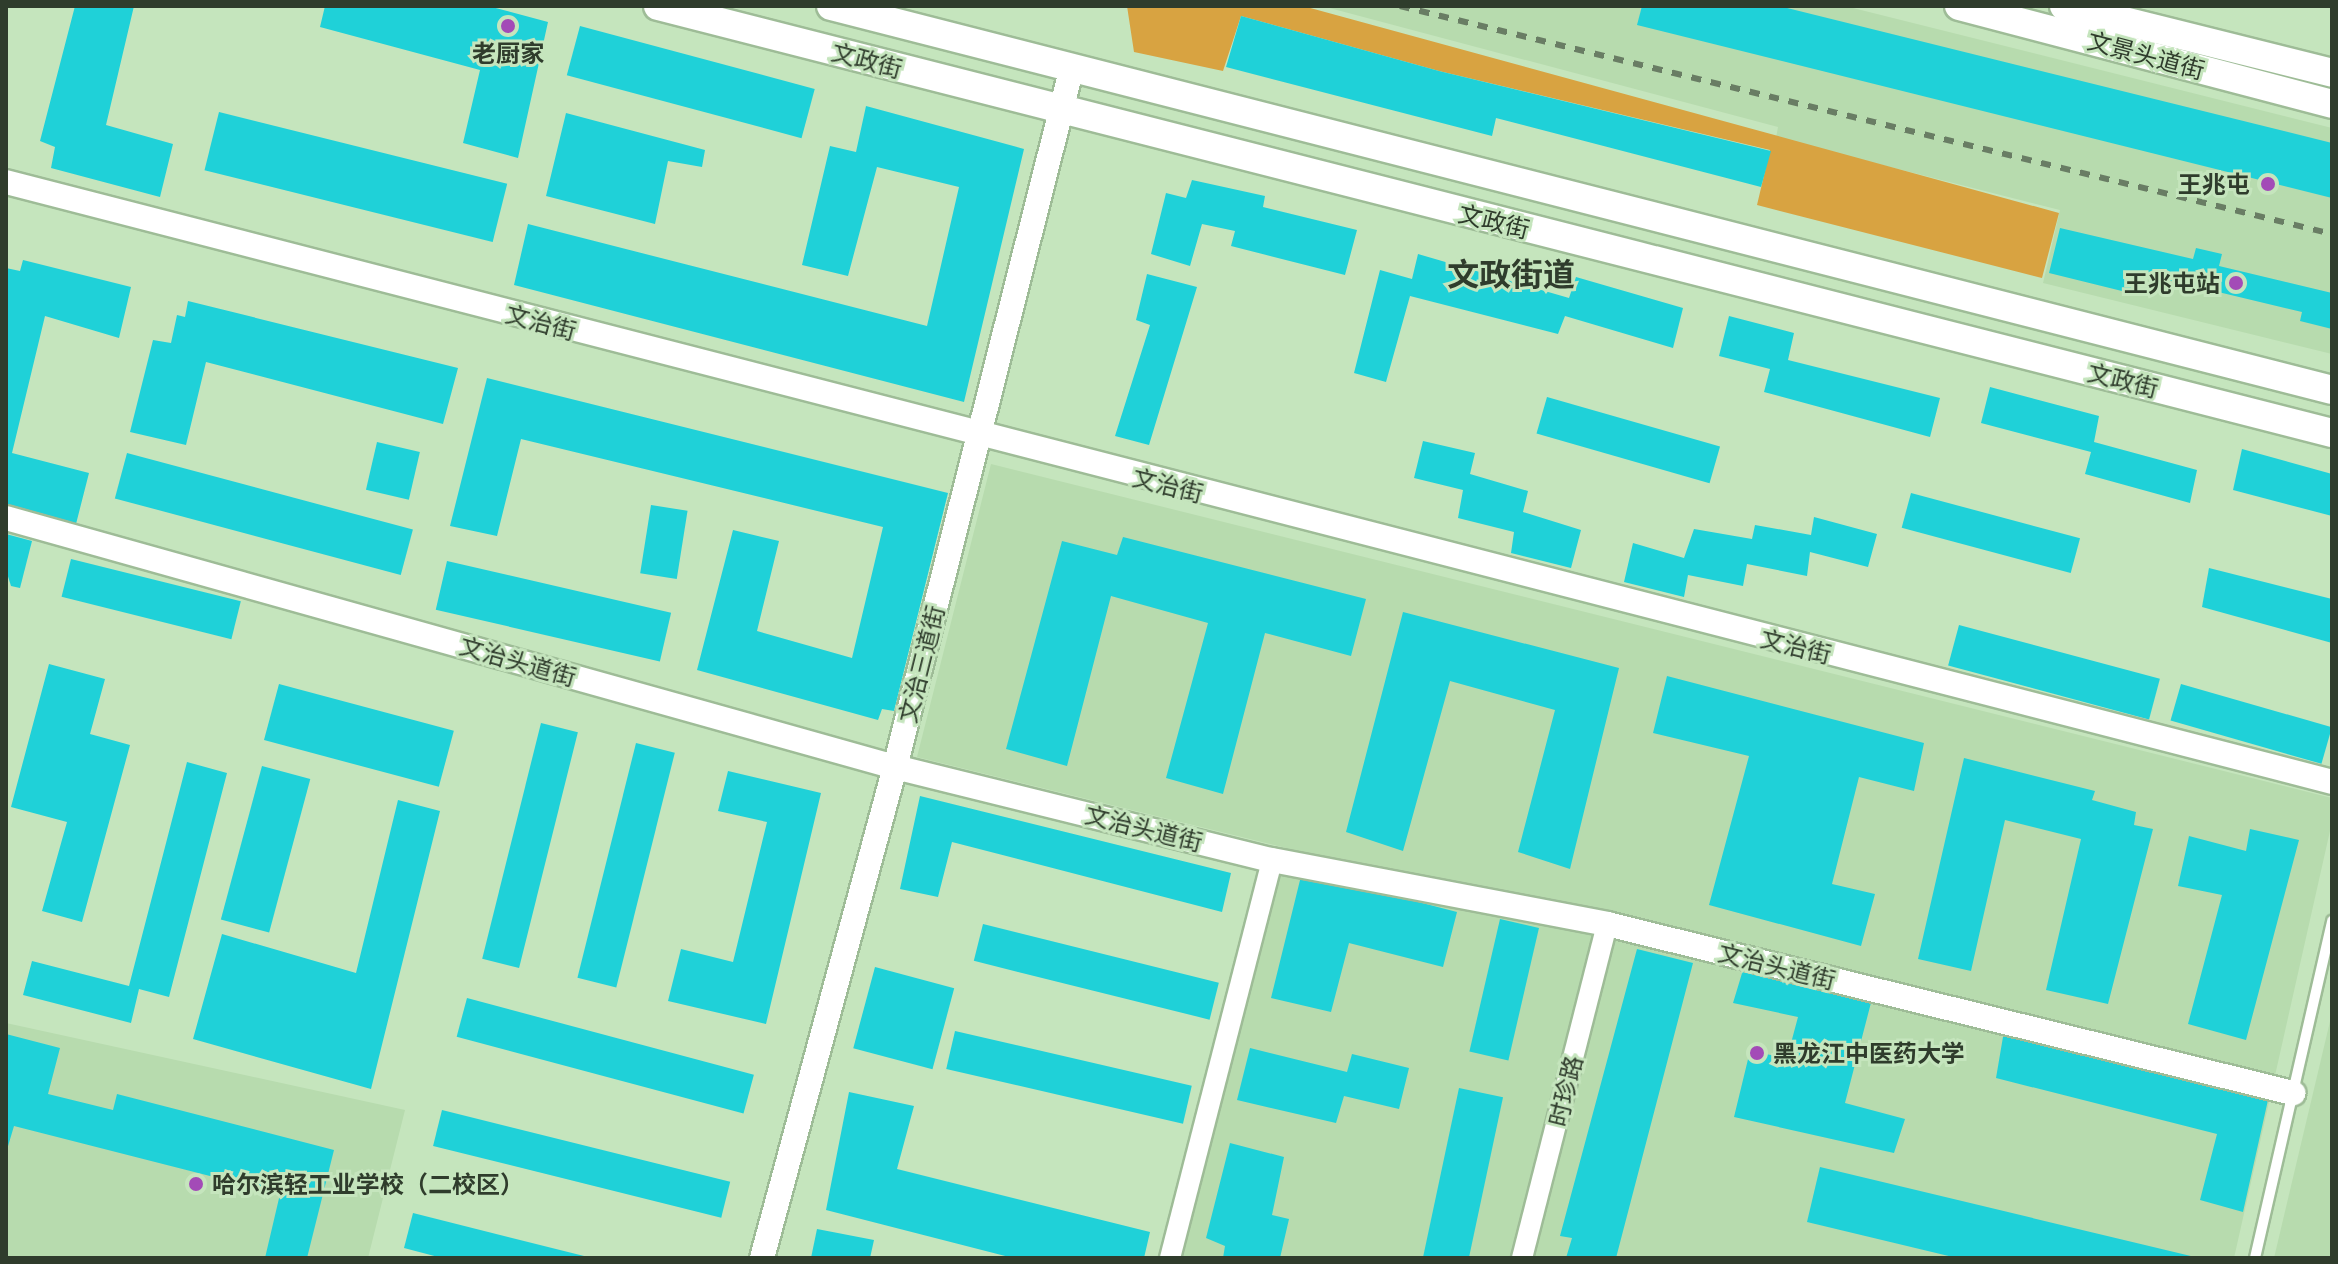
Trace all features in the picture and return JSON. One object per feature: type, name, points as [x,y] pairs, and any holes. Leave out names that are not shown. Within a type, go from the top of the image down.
[{"type":"main road","name":"文政街","points":[[658,6],[2332,433]]},
{"type":"main road","name":"文政街","points":[[831,6],[2332,390]]},
{"type":"main road","name":"文景头道街","points":[[1959,6],[2332,104]]},
{"type":"main road","name":"文景头道街","points":[[2064,6],[2332,73]]},
{"type":"street","name":"文治三道街","points":[[762,1258],[895,767],[1072,67]]},
{"type":"street","name":"文治街","points":[[6,182],[978,436],[2332,782]]},
{"type":"street","name":"文治头道街","points":[[6,518],[895,767],[1272,860],[1607,924],[2293,1093]]},
{"type":"street","points":[[1170,1258],[1272,860]]},
{"type":"street","name":"时珍路","points":[[1522,1258],[1607,924]]},
{"type":"lane","points":[[2255,1258],[2332,921]]},
{"type":"shaded area","points":[[1127,6],[1303,6],[2059,213],[2042,278],[1757,205],[1770,150],[1439,71],[1241,16],[1223,71],[1134,52]]},
{"type":"shaded area","points":[[1322,6],[1845,6],[2332,128],[2332,354],[2043,283],[2060,210],[1776,138],[1778,127]]},
{"type":"shaded area","name":"黑龙江中医药大学","points":[[991,464],[2332,798],[2332,822],[2234,1258],[1181,1258],[1286,848],[917,757]]},
{"type":"shaded area","points":[[2332,1013],[2332,1258],[2274,1258]]},
{"type":"shaded area","name":"哈尔滨轻工业学校（二校区）","points":[[6,1023],[405,1110],[368,1258],[6,1258]]},
{"type":"building","points":[[75,6],[134,6],[106,125],[173,144],[160,197],[51,168],[55,147],[40,141]]},
{"type":"building","points":[[325,6],[488,6],[548,22],[518,158],[463,143],[480,70],[320,27]]},
{"type":"building","points":[[1642,6],[1779,6],[2332,143],[2332,198],[1637,25]]},
{"type":"building","points":[[1241,16],[1439,71],[1771,151],[1761,187],[1496,118],[1492,136],[1226,67]]},
{"type":"building","points":[[580,26],[815,89],[802,138],[567,75]]},
{"type":"building","points":[[866,106],[1024,149],[964,402],[514,285],[528,224],[927,326],[959,187],[877,167],[848,276],[802,265],[830,146],[856,152]]},
{"type":"building","points":[[219,112],[507,184],[493,242],[204,170]]},
{"type":"building","points":[[566,113],[705,150],[702,167],[668,161],[655,224],[546,196]]},
{"type":"building","points":[[1192,180],[1265,196],[1263,207],[1357,230],[1345,275],[1231,246],[1235,231],[1202,224],[1190,266],[1151,254],[1166,193],[1186,198]]},
{"type":"building","name":"王兆屯站","points":[[2060,228],[2193,259],[2196,248],[2222,254],[2219,266],[2332,293],[2332,329],[2300,321],[2302,312],[2135,272],[2130,293],[2049,273]]},
{"type":"building","points":[[1418,254],[1569,298],[1576,277],[1683,308],[1673,348],[1565,316],[1558,334],[1410,296],[1386,382],[1354,373],[1380,270],[1412,279]]},
{"type":"building","points":[[23,260],[131,287],[119,338],[45,316],[12,453],[89,473],[76,524],[6,505],[6,268],[20,271]]},
{"type":"building","points":[[1147,274],[1197,287],[1149,445],[1115,436],[1150,325],[1136,320]]},
{"type":"building","points":[[188,301],[458,368],[443,424],[206,362],[186,445],[130,432],[153,340],[171,343],[177,315],[185,317]]},
{"type":"building","points":[[1729,316],[1794,333],[1788,360],[1940,398],[1930,437],[1764,392],[1770,369],[1719,356]]},
{"type":"building","points":[[487,378],[948,493],[894,711],[882,709],[878,720],[697,670],[733,530],[779,541],[757,631],[852,658],[883,527],[521,439],[497,536],[450,526]]},
{"type":"building","points":[[1990,387],[2099,416],[2094,442],[2197,470],[2190,503],[2085,474],[2091,452],[1981,423]]},
{"type":"building","points":[[1547,397],[1720,447],[1710,483],[1537,434]]},
{"type":"building","points":[[1423,441],[1475,453],[1470,474],[1528,491],[1523,512],[1581,530],[1571,568],[1511,553],[1514,532],[1458,518],[1463,490],[1414,478]]},
{"type":"building","points":[[377,442],[420,452],[409,500],[366,490]]},
{"type":"building","points":[[2242,449],[2332,474],[2332,516],[2233,490]]},
{"type":"building","points":[[127,453],[413,530],[401,575],[115,498]]},
{"type":"building","points":[[1911,493],[2080,538],[2071,573],[1902,528]]},
{"type":"building","points":[[651,505],[688,511],[677,579],[640,573]]},
{"type":"building","points":[[1814,517],[1877,534],[1868,567],[1810,552],[1807,576],[1747,564],[1743,586],[1688,575],[1684,597],[1624,582],[1633,543],[1684,558],[1694,529],[1752,539],[1755,525],[1811,535]]},
{"type":"building","points":[[6,534],[32,541],[20,588],[11,586],[6,570]]},
{"type":"building","points":[[1123,537],[1366,599],[1351,656],[1265,633],[1223,794],[1166,778],[1208,623],[1111,596],[1067,766],[1006,749],[1062,541],[1117,555]]},
{"type":"building","points":[[71,559],[241,601],[231,639],[62,597]]},
{"type":"building","points":[[447,561],[671,613],[660,661],[436,610]]},
{"type":"building","points":[[2209,568],[2332,599],[2332,643],[2202,607]]},
{"type":"building","points":[[1403,612],[1619,668],[1570,869],[1518,852],[1555,710],[1450,681],[1403,851],[1346,832]]},
{"type":"building","points":[[1959,625],[2160,679],[2149,719],[1948,666]]},
{"type":"building","points":[[49,664],[105,679],[90,734],[130,745],[82,922],[42,911],[67,822],[11,807]]},
{"type":"building","points":[[1667,676],[1924,743],[1914,791],[1859,777],[1832,884],[1875,894],[1861,946],[1709,905],[1749,756],[1653,733]]},
{"type":"building","points":[[279,684],[454,731],[439,787],[264,740]]},
{"type":"building","points":[[2181,684],[2332,727],[2321,764],[2171,721]]},
{"type":"building","points":[[541,723],[578,732],[519,968],[482,959]]},
{"type":"building","points":[[636,743],[675,753],[616,987],[577,978]]},
{"type":"building","points":[[1964,758],[2095,791],[2092,800],[2136,812],[2134,825],[2153,829],[2108,1004],[2046,990],[2081,839],[2005,820],[1971,971],[1918,959]]},
{"type":"building","points":[[187,762],[227,773],[169,997],[139,989],[131,1023],[23,995],[32,961],[129,986]]},
{"type":"building","points":[[262,766],[310,779],[269,933],[221,920]]},
{"type":"building","points":[[728,771],[821,793],[766,1024],[668,1001],[681,949],[733,962],[767,822],[718,811]]},
{"type":"building","points":[[920,796],[1231,873],[1222,912],[952,842],[938,897],[900,889]]},
{"type":"building","points":[[398,800],[440,811],[371,1089],[193,1039],[222,934],[356,973]]},
{"type":"building","points":[[2250,829],[2299,840],[2246,1040],[2188,1024],[2222,895],[2178,886],[2189,836],[2246,851]]},
{"type":"building","points":[[1302,872],[1457,912],[1443,967],[1349,943],[1331,1012],[1271,998]]},
{"type":"building","points":[[1500,919],[1539,928],[1508,1061],[1469,1052]]},
{"type":"building","points":[[983,924],[1219,983],[1210,1020],[974,961]]},
{"type":"building","points":[[1637,949],[1693,963],[1616,1258],[1566,1258],[1572,1238],[1560,1236]]},
{"type":"building","points":[[1746,960],[1873,995],[1845,1103],[1905,1119],[1894,1153],[1734,1117],[1750,1051],[1787,1058],[1798,1017],[1733,1003]]},
{"type":"building","points":[[875,967],[954,988],[932,1069],[853,1048]]},
{"type":"building","points":[[467,998],[754,1075],[744,1114],[457,1037]]},
{"type":"building","points":[[955,1031],[1192,1086],[1183,1124],[946,1069]]},
{"type":"building","points":[[2004,1031],[2268,1100],[2243,1212],[2200,1200],[2217,1134],[1996,1078]]},
{"type":"building","points":[[6,1034],[60,1048],[48,1094],[113,1110],[117,1094],[334,1150],[307,1258],[265,1258],[280,1194],[14,1126],[6,1153]]},
{"type":"building","points":[[1250,1048],[1347,1072],[1352,1054],[1409,1068],[1399,1109],[1344,1096],[1336,1123],[1237,1100]]},
{"type":"building","points":[[1459,1088],[1503,1097],[1469,1258],[1423,1258]]},
{"type":"building","points":[[849,1092],[914,1106],[897,1169],[1150,1232],[1144,1258],[1013,1258],[826,1210]]},
{"type":"building","points":[[442,1110],[730,1182],[721,1218],[433,1146]]},
{"type":"building","points":[[1230,1143],[1284,1157],[1272,1215],[1289,1219],[1280,1258],[1223,1258],[1225,1246],[1206,1238]]},
{"type":"building","points":[[1820,1167],[2195,1258],[1957,1258],[1807,1222]]},
{"type":"building","points":[[413,1213],[588,1257],[442,1258],[404,1248]]},
{"type":"building","points":[[817,1229],[874,1240],[870,1258],[811,1258]]},
{"type":"railway","points":[[1400,6],[2332,234]]},
{"type":"place","name":"老厨家","points":[[508,26]]},
{"type":"place","name":"王兆屯","points":[[2268,184]]},
{"type":"place","name":"王兆屯站","points":[[2236,283]]},
{"type":"place","name":"黑龙江中医药大学","points":[[1757,1053]]},
{"type":"place","name":"哈尔滨轻工业学校（二校区）","points":[[196,1184]]},
{"type":"district","name":"文政街道","points":[[1511,274]]}]
